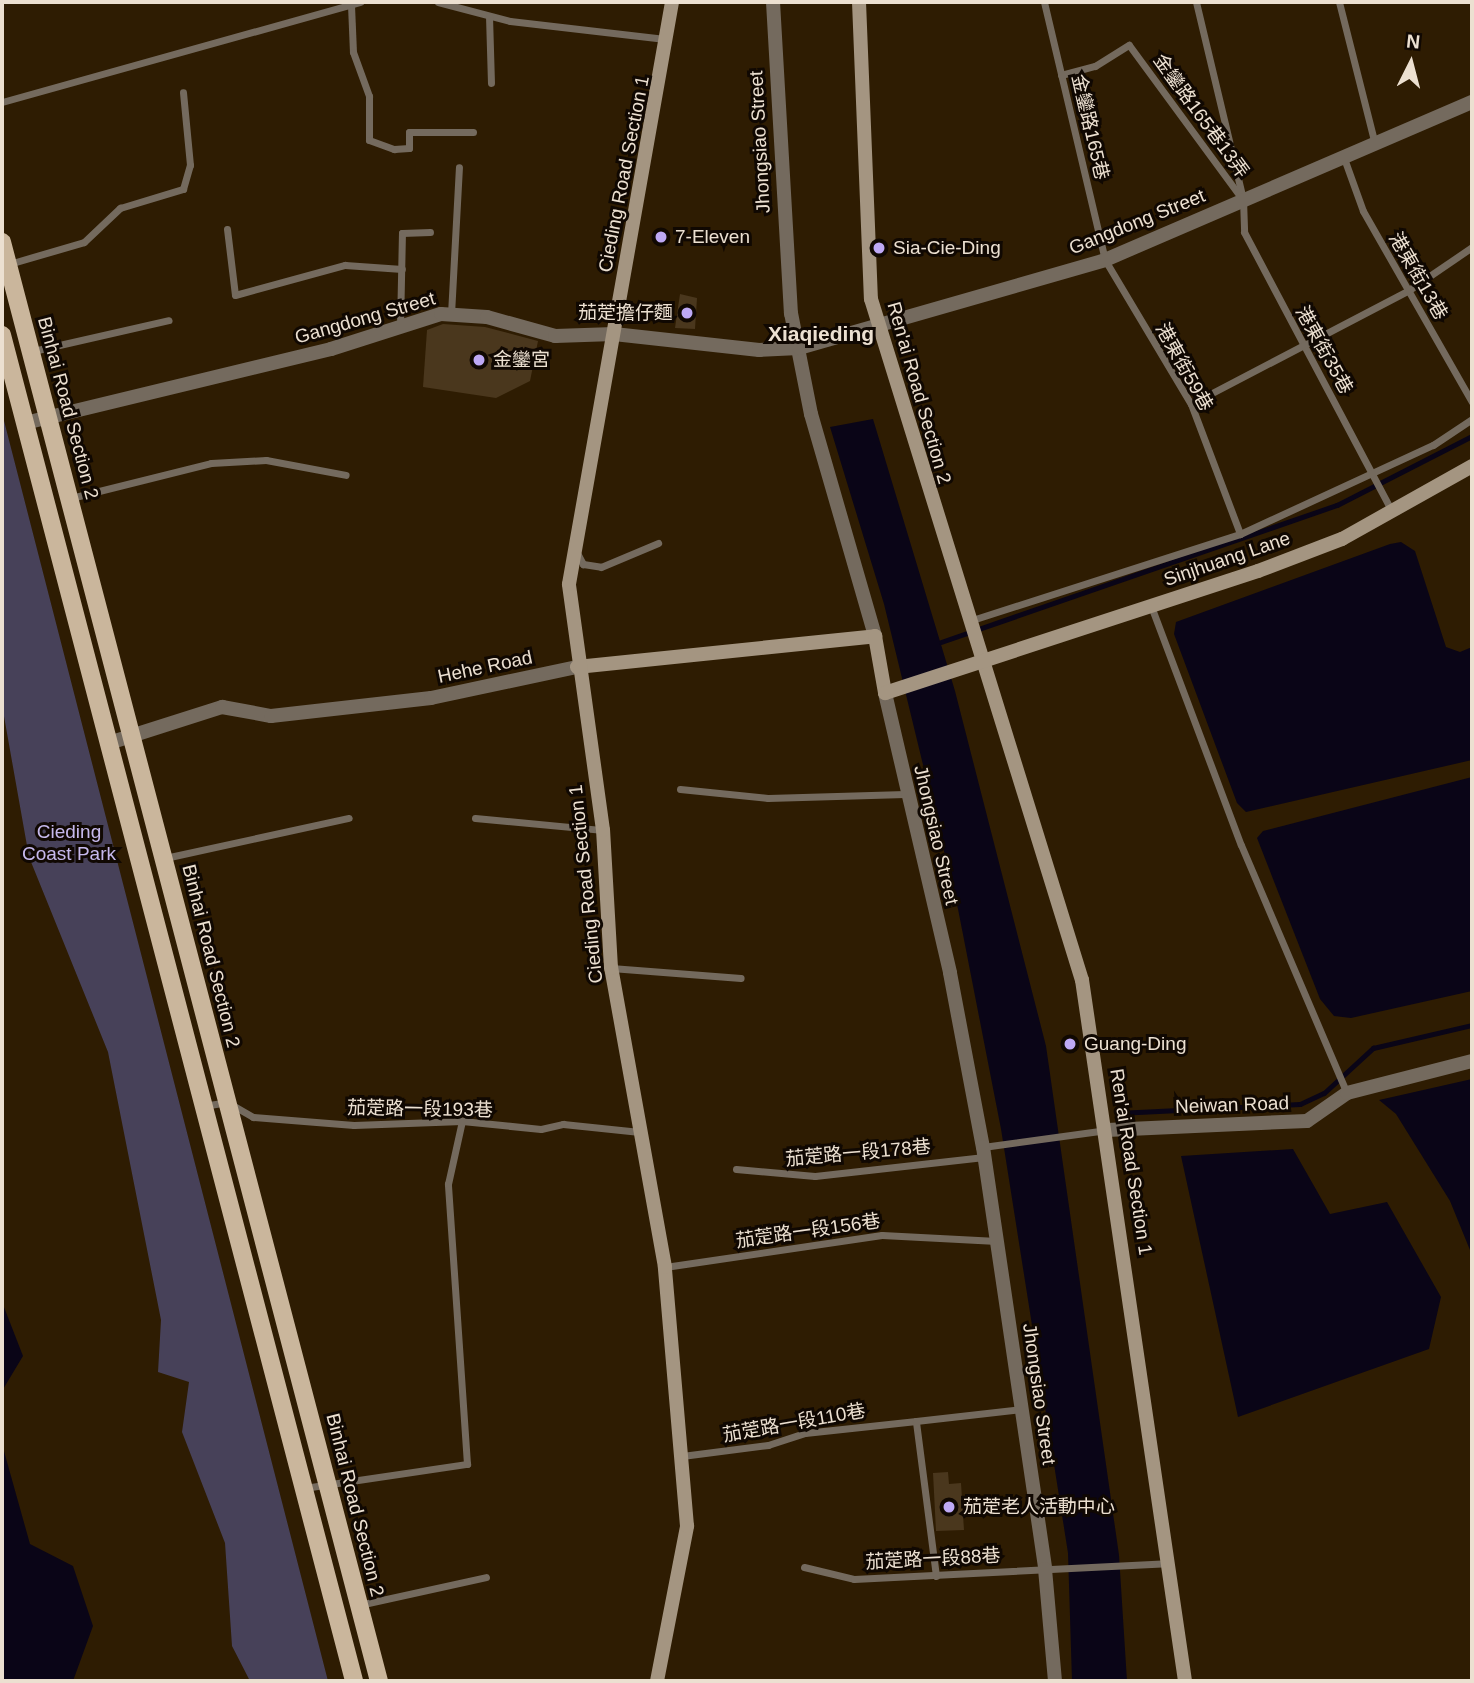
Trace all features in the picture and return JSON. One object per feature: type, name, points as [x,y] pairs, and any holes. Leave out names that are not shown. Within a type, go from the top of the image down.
[{"type":"main road","name":"Binhai Road Section 2","points":[[2,242],[33,351],[379,1681]]},
{"type":"main road","points":[[2,335],[354,1681]]},
{"type":"street","name":"Cieding Road Section 1","points":[[657,1681],[687,1526],[678,1457],[665,1267],[611,968],[603,830],[577,667],[569,584],[669,40],[672,2]]},
{"type":"street","name":"Jhongsiao Street","points":[[773,2],[781,184],[799,348],[811,414],[875,636],[905,794],[950,973],[988,1150],[998,1241],[1045,1569],[1055,1681]]},
{"type":"street","name":"Ren'ai Road Section 2","points":[[859,2],[869,288],[878,326],[982,662]]},
{"type":"street","name":"Gangdong Street","points":[[25,423],[451,314],[555,336],[614,334],[759,350],[799,348],[1105,260],[1242,200],[1345,161],[1472,102]]},
{"type":"street","name":"Sinjhuang Lane","points":[[885,693],[1258,571],[1342,539],[1472,466]]},
{"type":"street","name":"Hehe Road","points":[[109,743],[222,707],[271,716],[431,698],[577,667],[875,636]]},
{"type":"street","name":"Ren'ai Road Section 1","points":[[982,662],[1082,980],[1171,1563],[1185,1681]]},
{"type":"street","name":"Neiwan Road","points":[[1107,1130],[1307,1121],[1347,1093],[1472,1061]]},
{"type":"lane","points":[[2,102],[360,2]]},
{"type":"lane","points":[[438,2],[489,16],[669,40]]},
{"type":"lane","name":"金鑾路165巷","points":[[1044,2],[1105,260]]},
{"type":"lane","name":"港東街35巷","points":[[1196,2],[1242,200],[1244,232],[1303,347],[1374,472],[1392,512]]},
{"type":"lane","points":[[1339,2],[1376,147]]},
{"type":"lane","points":[[351,5],[353,52],[369,96],[369,140],[394,149],[409,148],[409,132],[473,132]]},
{"type":"lane","points":[[489,16],[491,83]]},
{"type":"lane","name":"金鑾路165巷13弄","points":[[1061,75],[1096,66],[1129,44],[1242,200]]},
{"type":"lane","points":[[8,264],[83,242],[120,208],[183,189],[190,164],[183,92]]},
{"type":"lane","name":"港東街13巷","points":[[1345,161],[1363,211],[1472,402]]},
{"type":"lane","points":[[451,314],[459,167]]},
{"type":"lane","points":[[227,229],[235,295],[345,265],[402,269]]},
{"type":"lane","points":[[400,327],[402,233],[430,232]]},
{"type":"lane","points":[[1191,404],[1409,290],[1472,247]]},
{"type":"lane","name":"港東街59巷","points":[[1105,260],[1191,404],[1240,534]]},
{"type":"lane","points":[[33,351],[169,320]]},
{"type":"lane","points":[[970,625],[1240,534],[1374,472],[1472,419]]},
{"type":"lane","points":[[70,498],[211,463],[266,460],[346,475]]},
{"type":"lane","points":[[575,551],[583,564],[601,567],[658,544]]},
{"type":"lane","points":[[1151,605],[1241,845],[1347,1093]]},
{"type":"lane","points":[[680,789],[768,798],[905,794]]},
{"type":"lane","points":[[164,858],[349,818]]},
{"type":"lane","points":[[475,818],[603,830]]},
{"type":"lane","points":[[611,968],[741,978]]},
{"type":"lane","points":[[203,1107],[227,1102]]},
{"type":"lane","name":"茄萣路一段193巷","points":[[227,1102],[253,1117],[355,1125],[462,1121],[641,1132]]},
{"type":"lane","points":[[303,1489],[329,1482],[467,1464],[448,1184],[462,1121]]},
{"type":"lane","name":"茄萣路一段178巷","points":[[736,1169],[815,1176],[1107,1130]]},
{"type":"lane","name":"茄萣路一段156巷","points":[[665,1267],[882,1236],[998,1241]]},
{"type":"lane","name":"茄萣路一段110巷","points":[[678,1457],[768,1445],[804,1433],[1021,1409]]},
{"type":"lane","points":[[916,1421],[936,1576]]},
{"type":"lane","name":"茄萣路一段88巷","points":[[804,1567],[842,1578],[936,1576],[1171,1563]]},
{"type":"lane","points":[[359,1606],[486,1577]]},
{"type":"green space","name":"Cieding Coast Park","points":[[2,413],[328,1681],[250,1681],[232,1646],[225,1543],[182,1432],[189,1382],[158,1372],[161,1320],[108,1052],[29,857],[2,705]]},
{"type":"shaded area","points":[[873,419],[955,691],[1046,1046],[1119,1555],[1127,1681],[1072,1681],[1068,1553],[1001,1129],[958,909],[884,604],[830,427]]},
{"type":"shaded area","points":[[1401,542],[1415,551],[1446,647],[1460,652],[1472,647],[1472,760],[1246,812],[1237,803],[1174,634],[1176,622]]},
{"type":"shaded area","points":[[1472,777],[1472,991],[1351,1018],[1334,1016],[1320,999],[1257,838],[1263,831]]},
{"type":"shaded area","points":[[1472,1079],[1472,1255],[1450,1201],[1396,1114],[1379,1100]]},
{"type":"shaded area","points":[[1293,1149],[1330,1214],[1387,1202],[1441,1297],[1429,1349],[1238,1417],[1181,1156]]},
{"type":"shaded area","points":[[2,1302],[23,1356],[2,1391]]},
{"type":"shaded area","points":[[2,1444],[30,1544],[73,1566],[93,1626],[73,1681],[2,1681]]},
{"type":"building","name":"茄萣擔仔麵","points":[[680,294],[697,298],[695,329],[675,328]]},
{"type":"building","name":"金鑾宮","points":[[443,324],[485,327],[538,341],[530,381],[496,398],[423,387],[427,330]]},
{"type":"building","name":"茄萣老人活動中心","points":[[948,1472],[949,1484],[961,1483],[964,1530],[936,1531],[933,1473]]},
{"type":"waterway","points":[[941,642],[1337,505],[1472,436]]},
{"type":"waterway","points":[[1117,1113],[1300,1104],[1324,1093],[1373,1048],[1472,1025]]},
{"type":"place","name":"7-Eleven","points":[[661,237]]},
{"type":"place","name":"Sia-Cie-Ding","points":[[879,248]]},
{"type":"place","name":"茄萣擔仔麵","points":[[687,313]]},
{"type":"place","name":"金鑾宮","points":[[479,360]]},
{"type":"place","name":"Guang-Ding","points":[[1070,1044]]},
{"type":"place","name":"茄萣老人活動中心","points":[[949,1507]]},
{"type":"district","name":"Xiaqieding","points":[[821,334]]}]
